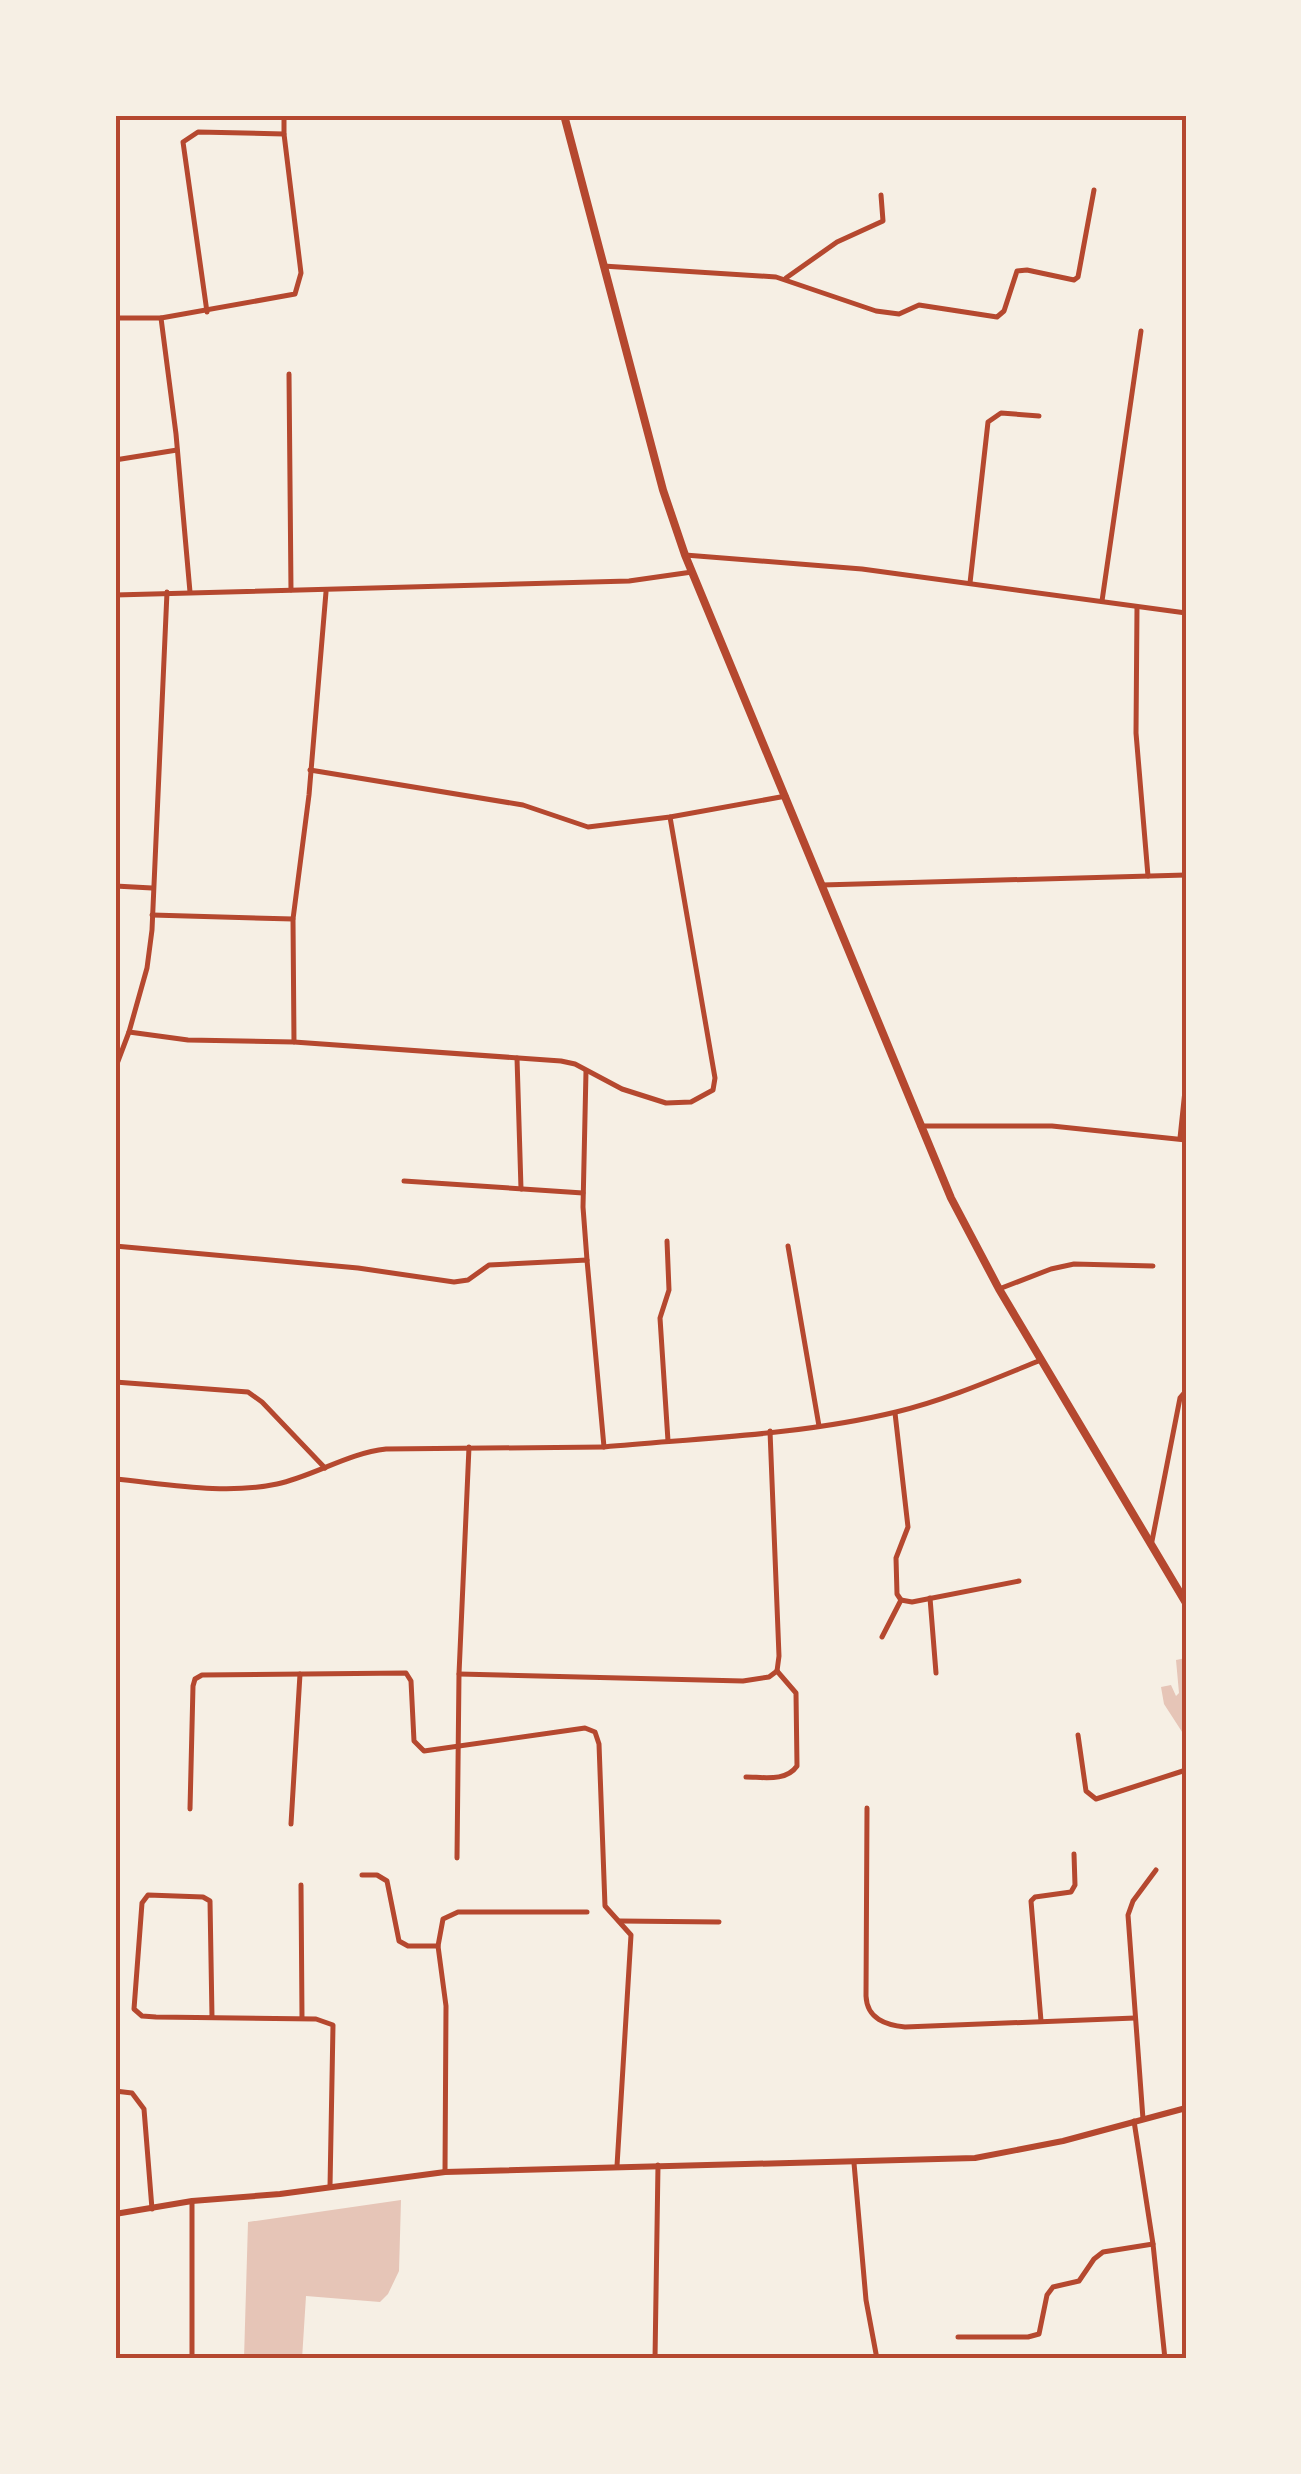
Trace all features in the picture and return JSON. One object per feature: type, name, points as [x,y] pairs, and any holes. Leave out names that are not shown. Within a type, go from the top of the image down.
[{"type":"main road","points":[[564,115],[663,490],[685,556],[920,1126],[964,1225],[999,1289],[1186,1602]]},
{"type":"street","points":[[115,318],[207,312],[289,298],[299,287],[301,274],[284,115]]},
{"type":"street","points":[[207,312],[182,142],[198,132],[284,134]]},
{"type":"street","points":[[603,266],[786,278],[876,311],[899,314],[920,304],[997,317],[1004,311],[1017,272],[1078,277],[1094,190]]},
{"type":"street","points":[[786,278],[838,242],[883,220],[881,195]]},
{"type":"street","points":[[161,318],[190,592]]},
{"type":"street","points":[[1102,601],[1141,330]]},
{"type":"street","points":[[289,374],[290,590]]},
{"type":"street","points":[[970,583],[988,422],[1001,413],[1038,416]]},
{"type":"street","points":[[115,460],[177,450]]},
{"type":"street","points":[[685,556],[862,569],[1186,613]]},
{"type":"street","points":[[115,595],[629,581],[692,572]]},
{"type":"street","points":[[294,1042],[293,919],[326,590]]},
{"type":"street","points":[[115,1070],[147,968],[167,592]]},
{"type":"street","points":[[1137,607],[1136,733],[1148,876]]},
{"type":"street","points":[[310,770],[523,805],[584,827],[670,817],[786,796]]},
{"type":"street","points":[[129,1032],[208,1041],[294,1042],[561,1061],[622,1089],[666,1103],[692,1102],[713,1090],[715,1078],[670,817]]},
{"type":"street","points":[[822,885],[1186,875]]},
{"type":"street","points":[[115,886],[152,888]]},
{"type":"street","points":[[152,915],[293,919]]},
{"type":"street","points":[[517,1058],[521,1189]]},
{"type":"street","points":[[586,1071],[587,1260],[604,1448]]},
{"type":"street","points":[[920,1126],[1052,1126],[1183,1140],[1186,1081]]},
{"type":"street","points":[[404,1181],[584,1193]]},
{"type":"street","points":[[667,1242],[670,1290],[660,1318],[668,1441]]},
{"type":"street","points":[[115,1246],[358,1268],[454,1282],[468,1280],[489,1264],[587,1260]]},
{"type":"street","points":[[788,1246],[820,1426]]},
{"type":"street","points":[[999,1289],[1074,1264],[1152,1266]]},
{"type":"street","points":[[115,1480],[252,1488],[296,1479],[378,1450],[604,1448],[820,1426],[894,1413],[950,1396],[1041,1360]]},
{"type":"street","points":[[115,1382],[248,1392],[325,1468]]},
{"type":"street","points":[[1151,1544],[1180,1398],[1186,1392]]},
{"type":"street","points":[[894,1413],[908,1527],[896,1558],[897,1594],[901,1600],[912,1602],[1019,1581]]},
{"type":"street","points":[[459,1674],[729,1681],[769,1677],[777,1671],[780,1656],[770,1431]]},
{"type":"street","points":[[457,1858],[459,1674],[469,1447]]},
{"type":"street","points":[[930,1598],[936,1673]]},
{"type":"street","points":[[882,1637],[901,1600]]},
{"type":"street","points":[[746,1776],[790,1775],[797,1766],[796,1693],[777,1671]]},
{"type":"street","points":[[190,1809],[195,1679],[202,1675],[406,1673],[411,1680],[416,1746],[424,1751],[585,1728],[595,1732],[599,1744],[604,1900],[607,1911],[631,1936],[617,2166]]},
{"type":"street","points":[[291,1824],[300,1674]]},
{"type":"street","points":[[1078,1735],[1086,1791],[1096,1799],[1186,1770]]},
{"type":"street","points":[[868,1808],[866,1996],[872,2015],[890,2025],[906,2027],[1136,2018]]},
{"type":"street","points":[[1041,2021],[1031,1902],[1036,1897],[1073,1890],[1074,1854]]},
{"type":"street","points":[[1156,1870],[1133,1901],[1128,1916],[1138,2120],[1166,2359]]},
{"type":"street","points":[[362,1875],[377,1875],[387,1881],[399,1941],[408,1946],[438,1946]]},
{"type":"street","points":[[302,1885],[302,2018]]},
{"type":"street","points":[[212,2017],[210,1901],[204,1896],[148,1895],[142,1904],[135,2012],[142,2016],[212,2017],[302,2018],[328,2022],[336,2031],[330,2187]]},
{"type":"street","points":[[445,2172],[446,2006],[438,1946],[440,1925],[450,1914],[587,1912]]},
{"type":"street","points":[[617,1920],[719,1922]]},
{"type":"street","points":[[115,2091],[132,2093],[144,2109],[152,2210]]},
{"type":"street","points":[[115,2214],[192,2200],[445,2172],[975,2158],[1063,2141],[1186,2108]]},
{"type":"street","points":[[854,2163],[866,2300],[876,2359]]},
{"type":"street","points":[[655,2359],[658,2164]]},
{"type":"street","points":[[192,2200],[192,2359]]},
{"type":"street","points":[[958,2337],[1038,2334],[1053,2287],[1079,2281],[1094,2258],[1103,2252],[1154,2244]]},
{"type":"building","points":[[1186,1658],[1186,1738],[1164,1704],[1161,1687],[1171,1685],[1176,1696],[1179,1693],[1176,1660]]},
{"type":"building","points":[[401,2200],[399,2271],[388,2294],[380,2302],[306,2296],[302,2359],[244,2359],[248,2222]]}]
